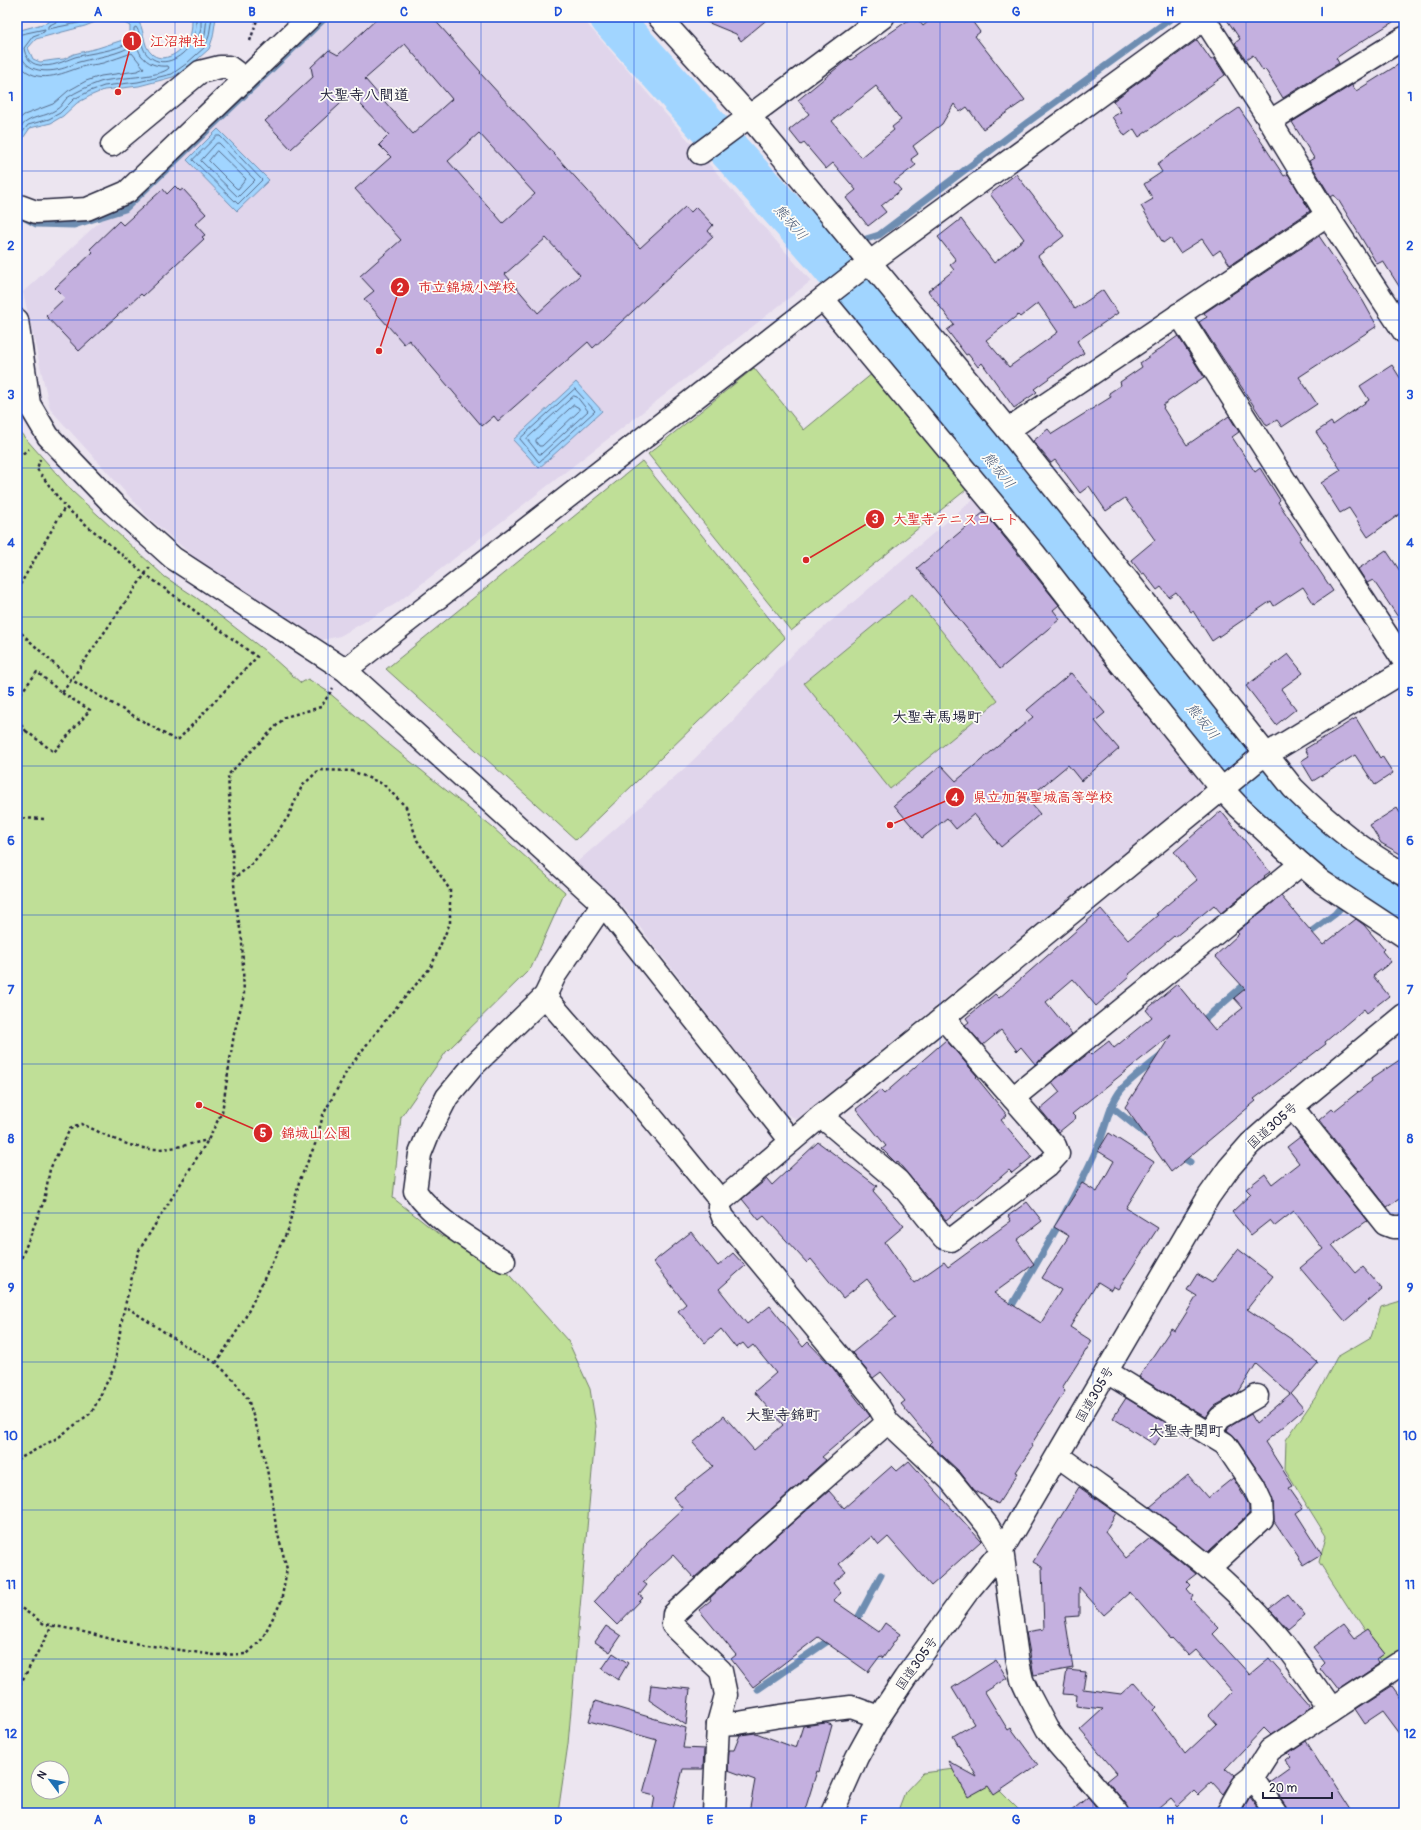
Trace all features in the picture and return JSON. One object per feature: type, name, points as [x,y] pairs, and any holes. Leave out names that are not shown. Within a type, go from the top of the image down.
[{"type":"main road","points":[[17,205],[36,212],[87,209],[127,192],[310,17]]},
{"type":"main road","points":[[659,17],[749,116],[866,265],[1008,430],[1261,757],[1312,807],[1355,842],[1404,874]]},
{"type":"main road","points":[[700,153],[883,17]]},
{"type":"main road","points":[[345,670],[866,265],[1204,18],[1270,121],[1326,215],[1404,332]]},
{"type":"main road","points":[[1270,121],[1404,38]]},
{"type":"main road","points":[[112,145],[200,72],[220,67],[229,67],[245,79]]},
{"type":"main road","points":[[1008,430],[1326,215]]},
{"type":"main road","points":[[828,295],[1112,653],[1239,807],[1322,882],[1404,936]]},
{"type":"main road","points":[[1179,314],[1294,495],[1404,662]]},
{"type":"main road","points":[[17,320],[29,404],[48,436],[113,504],[173,558],[345,670],[603,904],[791,1141]]},
{"type":"main road","points":[[1118,1813],[1058,1744],[1047,1729],[1022,1680],[1017,1657],[1002,1550],[987,1525],[951,1481],[888,1422],[873,1397],[723,1217],[719,1207],[721,1201],[821,1116],[1261,757],[1404,671]]},
{"type":"main road","points":[[1012,1098],[1301,864]]},
{"type":"main road","points":[[504,1261],[456,1230],[424,1203],[415,1191],[420,1154],[428,1134],[447,1097],[473,1066],[545,996],[555,975],[603,904]]},
{"type":"main road","points":[[545,996],[565,1022],[598,1055],[721,1201]]},
{"type":"main road","name":"国道305号","points":[[832,1813],[863,1746],[879,1717],[968,1591],[1002,1550],[1209,1196],[1229,1168],[1250,1144],[1292,1107],[1404,1015]]},
{"type":"main road","points":[[821,1116],[898,1181],[944,1238],[951,1240],[1047,1166],[1058,1154],[1055,1146],[943,1018]]},
{"type":"main road","points":[[1292,1107],[1385,1224],[1393,1227],[1404,1227]]},
{"type":"main road","points":[[1107,1372],[1225,1444],[1254,1487],[1261,1502],[1262,1519],[1209,1568]]},
{"type":"main road","points":[[1209,1434],[1220,1418],[1257,1396]]},
{"type":"main road","points":[[714,1813],[718,1724],[726,1695],[721,1671],[673,1625],[674,1614],[750,1544],[888,1422]]},
{"type":"main road","points":[[1058,1456],[1209,1568],[1256,1612],[1301,1667],[1331,1710]]},
{"type":"main road","points":[[1227,1813],[1243,1785],[1252,1778],[1270,1750],[1404,1662]]},
{"type":"main road","points":[[718,1724],[738,1724],[794,1714],[851,1707],[879,1717]]},
{"type":"main road","points":[[1252,1778],[1276,1813]]},
{"type":"path","points":[[17,629],[70,679],[177,741],[257,657],[145,574],[65,507],[37,469],[48,436]]},
{"type":"path","points":[[17,590],[65,507]]},
{"type":"path","points":[[62,693],[70,679],[164,549]]},
{"type":"path","points":[[17,1460],[59,1438],[92,1412],[114,1368],[125,1306],[138,1252],[208,1140],[222,1112],[234,1034],[244,995],[242,940],[235,900],[228,775],[285,717],[321,707],[345,670]]},
{"type":"path","points":[[17,698],[37,672],[62,693],[90,710],[54,752],[26,731],[17,720]]},
{"type":"path","points":[[17,737],[26,731]]},
{"type":"path","points":[[216,1363],[243,1322],[288,1230],[298,1182],[316,1142],[323,1115],[348,1069],[388,1017],[431,967],[450,924],[450,890],[417,840],[406,807],[383,784],[352,771],[319,770],[302,786],[288,817],[268,845],[249,867],[234,878]]},
{"type":"path","points":[[17,818],[46,819]]},
{"type":"path","points":[[17,1269],[44,1201],[50,1169],[70,1129],[82,1124],[123,1143],[152,1149],[183,1146],[208,1140]]},
{"type":"path","points":[[17,1605],[44,1624],[119,1641],[214,1655],[248,1654],[262,1639],[281,1602],[287,1569],[276,1527],[271,1488],[260,1438],[248,1399],[231,1377],[216,1363],[184,1345],[125,1306]]},
{"type":"path","points":[[17,1690],[52,1625]]},
{"type":"shaded area","points":[[323,17],[581,17],[811,281],[397,603],[340,636],[322,640],[195,558],[147,516],[50,409],[23,292]]},
{"type":"shaded area","points":[[979,494],[1207,787],[797,1119],[784,1113],[628,912],[576,863],[686,767],[728,726],[794,653]]},
{"type":"green space","points":[[754,368],[804,430],[873,373],[967,489],[791,631],[648,454]]},
{"type":"green space","points":[[17,427],[72,491],[165,577],[197,598],[264,650],[301,683],[308,679],[327,691],[390,745],[493,828],[565,892],[531,968],[446,1052],[401,1117],[393,1198],[441,1236],[487,1250],[568,1341],[590,1389],[596,1426],[568,1744],[558,1813],[17,1813]]},
{"type":"green space","points":[[642,461],[785,638],[576,840],[386,669]]},
{"type":"green space","points":[[912,594],[998,701],[890,789],[804,683]]},
{"type":"green space","points":[[1404,1300],[1404,1653],[1384,1662],[1319,1562],[1326,1536],[1285,1470],[1286,1440],[1317,1395],[1337,1357],[1371,1337],[1381,1307]]},
{"type":"green space","points":[[954,1769],[995,1786],[1022,1813],[897,1813],[905,1792],[923,1773]]},
{"type":"water","points":[[59,17],[108,17],[134,17],[141,25],[146,46],[149,51],[153,55],[163,58],[174,54],[183,47],[189,39],[191,34],[192,17],[216,17],[213,37],[209,49],[189,67],[173,77],[139,86],[104,90],[92,95],[77,103],[63,116],[51,123],[30,128],[17,147],[17,31],[46,23]],"holes":[[[108,17],[116,18],[130,26],[130,34],[126,39],[74,54],[64,59],[40,62],[33,59],[28,48],[36,39],[85,26]]]},
{"type":"water","points":[[218,129],[269,180],[237,211],[187,160]]},
{"type":"water","points":[[576,382],[602,411],[539,468],[513,440]]},
{"type":"building","points":[[379,17],[432,17],[481,72],[480,73],[640,248],[685,207],[691,212],[696,207],[713,225],[708,231],[713,237],[593,348],[588,342],[498,421],[494,416],[482,426],[409,340],[404,344],[364,299],[374,291],[360,276],[401,240],[355,189],[391,157],[379,145],[389,135],[351,94],[291,149],[265,121],[313,77],[311,67],[329,50],[338,55]],"holes":[[[405,44],[452,99],[413,134],[365,79]],[[479,133],[535,194],[503,223],[448,161]],[[546,238],[580,275],[538,313],[505,274]]]},
{"type":"building","points":[[697,17],[770,17],[741,41],[736,34]]},
{"type":"building","points":[[913,17],[916,17],[923,26],[934,17],[969,17],[980,32],[975,36],[1025,100],[983,129],[967,107],[960,112],[954,104],[942,124],[913,146],[918,154],[911,159],[916,165],[894,182],[901,190],[881,206],[886,212],[868,226],[846,198],[856,190],[833,163],[826,169],[804,143],[801,145],[789,130],[809,114],[798,100],[849,58],[851,60]],"holes":[[[876,86],[901,120],[892,127],[894,130],[861,157],[832,121]]]},
{"type":"building","points":[[1225,17],[1401,17],[1336,58],[1339,63],[1283,98],[1265,69],[1263,71],[1253,55],[1246,60],[1235,43],[1240,39]]},
{"type":"building","points":[[1197,40],[1211,60],[1214,58],[1225,75],[1139,137],[1134,129],[1125,136],[1112,117],[1121,112],[1113,101]]},
{"type":"building","points":[[1404,61],[1404,294],[1383,261],[1377,264],[1339,201],[1334,195],[1331,197],[1309,161],[1314,158],[1292,122],[1352,85],[1356,91]]},
{"type":"building","points":[[1239,108],[1284,176],[1288,174],[1310,211],[1230,265],[1220,250],[1213,255],[1202,239],[1180,253],[1170,238],[1163,243],[1141,206],[1153,199],[1144,184],[1162,172],[1157,164]]},
{"type":"building","points":[[1016,174],[1064,236],[1038,256],[1075,309],[1103,290],[1118,313],[1077,341],[1084,353],[1034,389],[1037,392],[1014,408],[982,363],[978,367],[968,354],[966,355],[947,330],[954,325],[928,291],[954,270],[950,265],[956,260],[938,237],[961,219],[994,263],[1024,239],[990,194]],"holes":[[[1038,303],[1058,332],[1009,367],[986,340],[1018,315],[1020,317]]]},
{"type":"building","points":[[175,186],[180,191],[183,189],[206,214],[195,224],[205,235],[202,237],[204,239],[143,296],[141,294],[79,351],[46,316],[65,298],[55,288],[93,252],[90,249],[119,221],[123,225],[163,189],[167,194]]},
{"type":"building","points":[[1319,236],[1363,301],[1377,326],[1299,377],[1317,404],[1282,427],[1277,420],[1267,426],[1199,322],[1207,317],[1204,313]]},
{"type":"building","points":[[1178,336],[1204,377],[1163,405],[1163,408],[1187,445],[1229,416],[1239,432],[1232,437],[1255,472],[1260,468],[1280,500],[1278,502],[1302,538],[1299,540],[1333,591],[1314,604],[1303,587],[1274,606],[1271,601],[1212,641],[1193,611],[1191,612],[1176,592],[1169,597],[1161,587],[1157,590],[1144,573],[1142,574],[1131,560],[1155,540],[1125,498],[1106,511],[1089,486],[1080,493],[1055,460],[1051,463],[1033,441],[1048,429],[1052,434],[1111,397],[1109,393],[1121,385],[1120,382],[1142,367],[1140,363]]},
{"type":"building","points":[[1392,365],[1404,384],[1404,511],[1368,537],[1349,508],[1340,513],[1321,483],[1341,470],[1316,432],[1331,422],[1333,425],[1369,400],[1360,386]]},
{"type":"building","points":[[984,512],[1059,605],[1053,610],[1060,619],[1000,669],[917,568]]},
{"type":"building","points":[[1386,550],[1404,577],[1404,626],[1373,580],[1367,583],[1358,569]]},
{"type":"building","points":[[1288,654],[1303,673],[1281,689],[1296,709],[1276,725],[1246,686]]},
{"type":"building","points":[[1071,673],[1105,713],[1095,721],[1119,749],[1081,781],[1068,765],[1027,799],[1040,814],[1001,847],[974,814],[956,829],[947,818],[922,838],[894,805],[941,765],[956,781],[1033,717],[1027,710]]},
{"type":"building","points":[[1356,718],[1380,758],[1382,756],[1393,773],[1375,785],[1355,755],[1313,781],[1301,761],[1309,756],[1305,749]]},
{"type":"building","points":[[1397,808],[1404,819],[1404,856],[1381,843],[1370,825]]},
{"type":"building","points":[[1221,811],[1270,872],[1264,876],[1265,877],[1221,913],[1214,905],[1175,937],[1174,936],[1128,975],[1129,977],[1096,1006],[1073,979],[1046,1002],[1072,1034],[1035,1064],[1021,1047],[1017,1051],[1001,1030],[983,1045],[965,1025],[969,1022],[966,1018],[995,994],[999,998],[1101,909],[1128,940],[1158,915],[1156,914],[1197,880],[1174,852]]},
{"type":"building","points":[[1281,896],[1323,945],[1356,919],[1364,925],[1384,949],[1382,951],[1391,962],[1373,976],[1389,996],[1367,1013],[1364,1009],[1325,1042],[1326,1044],[1254,1099],[1256,1101],[1171,1172],[1125,1107],[1171,1035],[1072,1114],[1076,1118],[1059,1132],[1040,1109],[1060,1092],[1052,1082],[1089,1053],[1091,1055],[1109,1041],[1114,1048],[1152,1017],[1146,1010],[1177,984],[1215,1030],[1243,1008],[1234,998],[1245,989],[1215,956],[1239,934],[1237,932]]},
{"type":"building","points":[[946,1040],[977,1076],[976,1077],[1007,1115],[1001,1120],[1032,1157],[1012,1173],[1009,1170],[974,1200],[972,1199],[946,1220],[897,1161],[896,1163],[882,1149],[886,1146],[856,1109],[880,1090],[884,1094]]},
{"type":"building","points":[[1404,1057],[1404,1196],[1387,1207],[1319,1120],[1332,1109],[1334,1111],[1372,1081],[1371,1079]]},
{"type":"building","points":[[1109,1133],[1154,1162],[1126,1208],[1158,1228],[1118,1289],[1113,1286],[1111,1290],[1098,1282],[1070,1327],[1092,1341],[1062,1388],[1065,1391],[1031,1445],[1033,1446],[1016,1472],[1018,1473],[998,1504],[974,1490],[960,1472],[930,1444],[932,1442],[901,1404],[905,1401],[881,1372],[873,1378],[852,1353],[896,1317],[867,1279],[843,1298],[811,1259],[807,1263],[764,1216],[759,1220],[742,1199],[767,1179],[772,1185],[818,1142],[877,1186],[873,1191],[904,1226],[885,1242],[914,1283],[944,1262],[948,1267],[1011,1221],[1008,1216],[1027,1202],[1042,1221],[1017,1240],[1034,1264],[994,1293],[1041,1323],[1061,1290],[1042,1278],[1069,1236],[1054,1227],[1082,1183],[1097,1192],[1114,1161],[1098,1151]]},
{"type":"building","points":[[1300,1137],[1367,1221],[1332,1245],[1356,1273],[1363,1267],[1382,1289],[1345,1321],[1300,1268],[1323,1249],[1294,1211],[1275,1226],[1270,1220],[1251,1235],[1232,1212],[1251,1194],[1246,1189],[1265,1174],[1272,1184],[1299,1163],[1287,1147]]},
{"type":"building","points":[[691,1232],[718,1266],[733,1253],[745,1266],[719,1289],[747,1324],[770,1306],[803,1347],[808,1342],[833,1368],[870,1416],[822,1457],[826,1460],[694,1578],[673,1555],[643,1582],[647,1585],[639,1595],[643,1598],[617,1625],[594,1602],[647,1544],[646,1543],[683,1509],[673,1497],[713,1466],[693,1443],[724,1416],[754,1450],[783,1425],[754,1392],[776,1373],[753,1345],[748,1349],[743,1343],[736,1348],[721,1329],[705,1343],[678,1311],[686,1304],[653,1262]]},
{"type":"building","points":[[1238,1249],[1273,1276],[1247,1309],[1291,1339],[1318,1363],[1291,1394],[1304,1409],[1265,1442],[1293,1486],[1289,1488],[1303,1508],[1296,1513],[1322,1554],[1304,1565],[1274,1521],[1273,1501],[1264,1480],[1235,1437],[1227,1430],[1229,1427],[1251,1414],[1256,1423],[1290,1394],[1256,1364],[1238,1393],[1213,1407],[1205,1417],[1139,1377],[1171,1329],[1175,1331],[1197,1296],[1187,1290],[1197,1274],[1212,1283]]},
{"type":"building","points":[[1126,1398],[1168,1424],[1155,1445],[1113,1418]]},
{"type":"building","points":[[909,1461],[981,1541],[931,1586],[888,1537],[879,1545],[872,1536],[839,1564],[846,1572],[833,1583],[841,1593],[833,1600],[879,1632],[885,1623],[900,1634],[883,1658],[880,1656],[868,1672],[818,1637],[753,1687],[731,1659],[736,1655],[699,1610],[758,1553],[829,1491],[844,1508],[892,1466],[897,1471]]},
{"type":"building","points":[[1188,1475],[1208,1498],[1233,1478],[1249,1505],[1249,1514],[1208,1552],[1150,1507]]},
{"type":"building","points":[[1079,1487],[1116,1513],[1105,1532],[1126,1558],[1150,1538],[1178,1559],[1196,1574],[1187,1581],[1191,1585],[1187,1589],[1193,1596],[1191,1599],[1219,1628],[1213,1634],[1250,1675],[1269,1659],[1312,1708],[1271,1735],[1264,1728],[1226,1768],[1235,1776],[1223,1794],[1212,1782],[1198,1795],[1194,1791],[1178,1806],[1171,1798],[1153,1813],[1130,1813],[1127,1805],[1107,1781],[1117,1773],[1080,1730],[1103,1709],[1076,1706],[1077,1695],[1063,1694],[1067,1670],[1086,1672],[1083,1689],[1121,1694],[1134,1682],[1156,1707],[1153,1710],[1185,1754],[1217,1724],[1209,1715],[1232,1691],[1196,1650],[1189,1656],[1172,1638],[1171,1639],[1130,1592],[1104,1615],[1079,1587],[1079,1616],[1065,1617],[1073,1668],[1034,1675],[1026,1632],[1044,1629],[1042,1567],[1033,1562]]},
{"type":"building","points":[[1288,1594],[1305,1615],[1288,1629],[1269,1609]]},
{"type":"building","points":[[1344,1624],[1355,1638],[1367,1630],[1386,1654],[1379,1659],[1381,1662],[1338,1691],[1320,1668],[1325,1663],[1313,1647]]},
{"type":"building","points":[[606,1626],[621,1636],[610,1652],[595,1642]]},
{"type":"building","points":[[613,1653],[628,1663],[618,1680],[602,1669]]},
{"type":"building","points":[[996,1660],[1007,1678],[985,1692],[1008,1730],[1011,1728],[1038,1765],[994,1795],[988,1786],[968,1797],[948,1761],[977,1777],[953,1736],[974,1724],[952,1688]]},
{"type":"building","points":[[651,1685],[690,1689],[686,1725],[649,1700]]},
{"type":"building","points":[[1391,1686],[1404,1704],[1404,1740],[1383,1712],[1365,1724],[1355,1709]]},
{"type":"building","points":[[595,1701],[686,1728],[683,1748],[704,1749],[703,1769],[683,1769],[672,1813],[652,1813],[655,1796],[643,1793],[657,1740],[589,1721]]},
{"type":"building","points":[[826,1723],[832,1725],[819,1772],[817,1771],[804,1813],[749,1813],[755,1780],[728,1770],[729,1750],[734,1750],[740,1735],[756,1733],[796,1748],[803,1726]]},
{"type":"building","points":[[1306,1741],[1352,1813],[1288,1813],[1286,1806],[1270,1782],[1291,1767],[1286,1760],[1291,1756],[1288,1753]]},
{"type":"building","points":[[1088,1797],[1101,1813],[1069,1813]]},
{"type":"building","points":[[1250,1798],[1261,1813],[1241,1813]]},
{"type":"waterway","points":[[25,218],[36,224],[74,225],[125,209],[326,17]]},
{"type":"waterway","name":"熊坂川","points":[[610,17],[821,253],[1269,801],[1332,852],[1404,903]]},
{"type":"waterway","points":[[821,253],[879,235],[1028,122],[1173,17]]},
{"type":"waterway","points":[[1304,937],[1335,914],[1367,876]]},
{"type":"waterway","points":[[1199,1024],[1249,981]]},
{"type":"waterway","points":[[1008,1312],[1056,1230],[1078,1188],[1101,1139],[1113,1103],[1117,1096],[1130,1081],[1161,1056]]},
{"type":"waterway","points":[[1112,1107],[1149,1137]]},
{"type":"waterway","points":[[1178,1155],[1190,1162]]},
{"type":"waterway","points":[[852,1624],[857,1620],[881,1575]]},
{"type":"waterway","points":[[758,1689],[832,1638]]},
{"type":"place","name":"江沼神社","points":[[118,92]]},
{"type":"place","name":"市立錦城小学校","points":[[379,351]]},
{"type":"place","name":"大聖寺テニスコート","points":[[806,560]]},
{"type":"place","name":"県立加賀聖城高等学校","points":[[890,825]]},
{"type":"place","name":"錦城山公園","points":[[199,1105]]},
{"type":"district","name":"大聖寺八間道","points":[[364,95]]},
{"type":"district","name":"大聖寺馬場町","points":[[937,717]]},
{"type":"district","name":"大聖寺錦町","points":[[783,1415]]},
{"type":"district","name":"大聖寺関町","points":[[1186,1431]]}]
